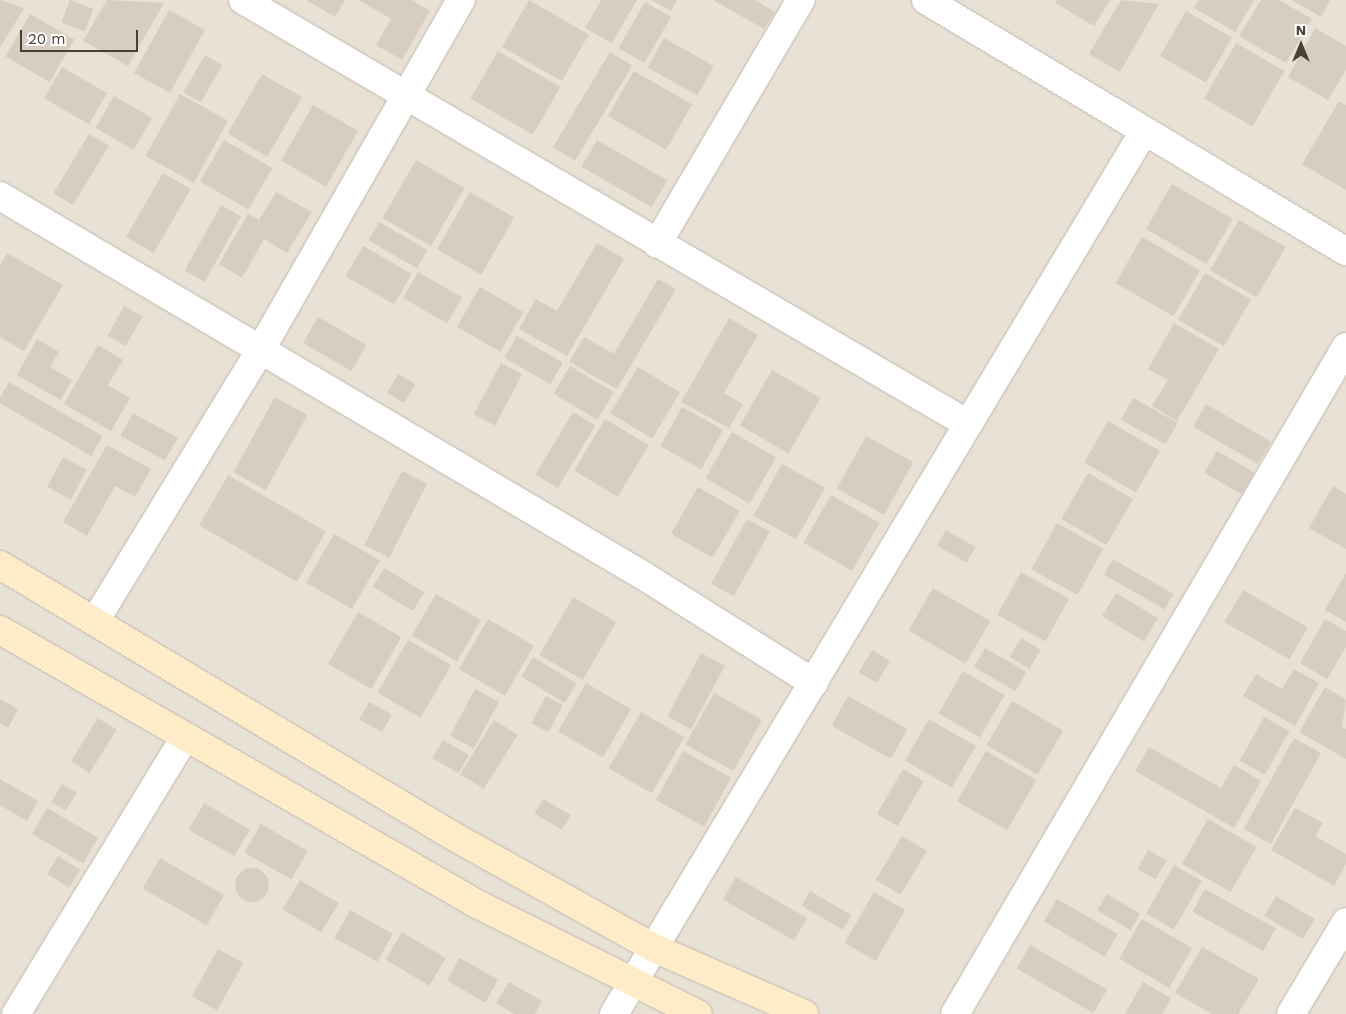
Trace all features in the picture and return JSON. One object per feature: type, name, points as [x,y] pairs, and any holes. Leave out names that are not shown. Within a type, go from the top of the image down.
[{"type":"street","points":[[243,0],[406,94],[656,244],[968,424]]},
{"type":"street","points":[[95,621],[261,349],[461,0]]},
{"type":"street","points":[[656,244],[801,0]]},
{"type":"street","points":[[926,0],[1143,133],[1346,251]]},
{"type":"street","points":[[614,1014],[1143,133]]},
{"type":"street","points":[[0,196],[261,349],[814,683]]},
{"type":"street","points":[[955,1014],[1346,347]]},
{"type":"street","points":[[0,565],[452,836],[654,948],[804,1014]]},
{"type":"street","points":[[0,630],[477,904],[632,984],[698,1014]]},
{"type":"street","points":[[16,1014],[185,737]]},
{"type":"street","points":[[1291,1014],[1346,922]]},
{"type":"shaded area","points":[[0,0],[1346,0],[1346,1014],[0,1014]]},
{"type":"building","points":[[0,0],[24,8],[0,48]]},
{"type":"building","points":[[70,0],[93,9],[85,31],[61,22]]},
{"type":"building","points":[[107,0],[164,3],[128,66],[83,41]]},
{"type":"building","points":[[306,0],[345,0],[335,17]]},
{"type":"building","points":[[359,0],[411,0],[430,11],[402,60],[376,45],[391,19]]},
{"type":"building","points":[[529,0],[589,34],[562,81],[502,47]]},
{"type":"building","points":[[601,0],[637,0],[612,43],[585,28]]},
{"type":"building","points":[[651,0],[677,0],[671,11]]},
{"type":"building","points":[[713,0],[755,0],[775,12],[764,29]]},
{"type":"building","points":[[1057,0],[1110,0],[1094,26],[1055,3]]},
{"type":"building","points":[[1121,0],[1159,4],[1120,72],[1089,54]]},
{"type":"building","points":[[1199,0],[1254,0],[1235,32],[1194,8]]},
{"type":"building","points":[[1261,0],[1279,0],[1312,19],[1286,63],[1239,36]]},
{"type":"building","points":[[1292,0],[1330,0],[1321,17]]},
{"type":"building","points":[[645,2],[671,17],[644,63],[618,48]]},
{"type":"building","points":[[169,10],[205,30],[170,93],[134,73]]},
{"type":"building","points":[[1186,11],[1232,38],[1206,83],[1160,56]]},
{"type":"building","points":[[30,14],[74,39],[50,82],[6,56]]},
{"type":"building","points":[[1315,28],[1346,46],[1346,70],[1328,100],[1288,77]]},
{"type":"building","points":[[664,38],[714,66],[697,95],[648,68]]},
{"type":"building","points":[[1236,43],[1284,71],[1252,126],[1204,98]]},
{"type":"building","points":[[498,51],[560,87],[533,135],[470,99]]},
{"type":"building","points":[[610,52],[632,65],[575,161],[553,147]]},
{"type":"building","points":[[205,55],[222,65],[201,102],[184,92]]},
{"type":"building","points":[[62,67],[107,93],[89,124],[44,98]]},
{"type":"building","points":[[634,71],[692,104],[666,150],[608,116]]},
{"type":"building","points":[[262,74],[302,97],[267,157],[228,134]]},
{"type":"building","points":[[180,94],[228,121],[194,183],[146,156]]},
{"type":"building","points":[[114,96],[152,118],[134,150],[96,128]]},
{"type":"building","points":[[1339,101],[1346,105],[1346,190],[1302,164]]},
{"type":"building","points":[[313,105],[358,131],[326,186],[281,160]]},
{"type":"building","points":[[89,134],[109,146],[73,205],[53,193]]},
{"type":"building","points":[[224,140],[272,168],[248,210],[200,182]]},
{"type":"building","points":[[597,140],[667,180],[652,207],[582,167]]},
{"type":"building","points":[[416,160],[464,188],[431,246],[382,218]]},
{"type":"building","points":[[163,173],[191,189],[154,253],[126,237]]},
{"type":"building","points":[[1172,184],[1233,219],[1207,264],[1146,229]]},
{"type":"building","points":[[276,192],[312,212],[287,253],[264,239],[242,278],[219,264],[248,214],[259,220]]},
{"type":"building","points":[[470,192],[514,217],[481,275],[437,249]]},
{"type":"building","points":[[221,205],[241,216],[205,282],[185,271]]},
{"type":"building","points":[[1239,220],[1286,247],[1257,297],[1210,270]]},
{"type":"building","points":[[379,222],[427,250],[417,268],[368,240]]},
{"type":"building","points":[[1142,237],[1200,270],[1174,316],[1116,283]]},
{"type":"building","points":[[597,243],[624,259],[567,356],[519,329],[536,299],[557,311]]},
{"type":"building","points":[[363,246],[411,274],[394,304],[346,276]]},
{"type":"building","points":[[7,253],[63,285],[24,351],[0,337],[0,266]]},
{"type":"building","points":[[418,272],[462,298],[447,323],[403,298]]},
{"type":"building","points":[[1205,273],[1251,300],[1224,346],[1178,320]]},
{"type":"building","points":[[658,279],[676,289],[617,389],[569,362],[584,337],[614,354]]},
{"type":"building","points":[[480,287],[523,312],[500,352],[457,327]]},
{"type":"building","points":[[124,306],[142,316],[126,346],[108,336]]},
{"type":"building","points":[[318,317],[366,345],[351,371],[303,343]]},
{"type":"building","points":[[729,318],[758,335],[724,393],[743,404],[729,428],[681,402]]},
{"type":"building","points":[[1174,323],[1219,349],[1177,421],[1152,406],[1168,380],[1148,369]]},
{"type":"building","points":[[517,336],[563,363],[550,384],[504,358]]},
{"type":"building","points":[[37,339],[59,352],[50,367],[72,380],[61,400],[17,375]]},
{"type":"building","points":[[98,345],[123,360],[108,385],[130,398],[111,431],[64,404]]},
{"type":"building","points":[[501,363],[522,374],[495,425],[474,414]]},
{"type":"building","points":[[570,366],[614,392],[597,420],[554,393]]},
{"type":"building","points":[[638,367],[680,392],[652,439],[610,413]]},
{"type":"building","points":[[772,370],[820,398],[788,453],[740,425]]},
{"type":"building","points":[[398,374],[415,384],[404,403],[387,393]]},
{"type":"building","points":[[9,382],[103,436],[91,456],[0,403],[0,398]]},
{"type":"building","points":[[275,397],[307,415],[266,490],[233,472]]},
{"type":"building","points":[[1133,398],[1178,423],[1165,445],[1121,420]]},
{"type":"building","points":[[1206,404],[1271,442],[1258,464],[1193,427]]},
{"type":"building","points":[[682,407],[723,430],[701,469],[660,446]]},
{"type":"building","points":[[573,412],[595,425],[558,488],[535,475]]},
{"type":"building","points":[[133,413],[178,438],[165,460],[120,436]]},
{"type":"building","points":[[605,419],[649,445],[618,497],[574,470]]},
{"type":"building","points":[[1108,421],[1160,451],[1136,493],[1084,463]]},
{"type":"building","points":[[732,432],[776,458],[750,503],[706,478]]},
{"type":"building","points":[[866,436],[913,462],[884,515],[837,488]]},
{"type":"building","points":[[107,445],[151,469],[135,497],[115,486],[87,536],[63,522]]},
{"type":"building","points":[[1217,451],[1254,472],[1242,494],[1204,473]]},
{"type":"building","points":[[63,457],[87,470],[71,500],[47,487]]},
{"type":"building","points":[[782,464],[825,488],[796,539],[753,516]]},
{"type":"building","points":[[402,471],[427,484],[389,558],[364,545]]},
{"type":"building","points":[[1088,473],[1133,499],[1107,545],[1062,519]]},
{"type":"building","points":[[228,475],[326,532],[297,582],[199,525]]},
{"type":"building","points":[[1333,486],[1346,494],[1346,549],[1309,528]]},
{"type":"building","points":[[698,487],[740,511],[713,558],[671,534]]},
{"type":"building","points":[[831,495],[879,523],[852,571],[804,543]]},
{"type":"building","points":[[747,519],[770,532],[734,596],[711,584]]},
{"type":"building","points":[[1057,523],[1103,549],[1078,595],[1031,569]]},
{"type":"building","points":[[946,530],[975,547],[966,563],[937,546]]},
{"type":"building","points":[[334,534],[380,560],[352,609],[306,582]]},
{"type":"building","points":[[1113,559],[1174,594],[1165,610],[1104,575]]},
{"type":"building","points":[[384,568],[424,592],[413,611],[373,587]]},
{"type":"building","points":[[1021,572],[1069,599],[1045,642],[997,615]]},
{"type":"building","points":[[1346,573],[1346,622],[1325,610]]},
{"type":"building","points":[[933,588],[990,621],[966,663],[908,630]]},
{"type":"building","points":[[1243,590],[1308,628],[1289,660],[1224,622]]},
{"type":"building","points":[[1116,593],[1158,618],[1144,641],[1102,616]]},
{"type":"building","points":[[436,594],[481,620],[457,662],[412,636]]},
{"type":"building","points":[[573,597],[616,622],[583,680],[540,655]]},
{"type":"building","points":[[358,612],[401,637],[371,689],[328,664]]},
{"type":"building","points":[[488,619],[534,646],[505,696],[459,669]]},
{"type":"building","points":[[1325,619],[1346,631],[1346,647],[1327,679],[1300,663]]},
{"type":"building","points":[[1021,638],[1041,650],[1029,669],[1010,657]]},
{"type":"building","points":[[408,640],[451,665],[421,718],[378,693]]},
{"type":"building","points":[[985,648],[1027,672],[1016,691],[974,667]]},
{"type":"building","points":[[872,650],[890,661],[877,683],[859,672]]},
{"type":"building","points":[[701,653],[725,666],[691,729],[667,717]]},
{"type":"building","points":[[533,657],[577,683],[565,703],[521,677]]},
{"type":"building","points":[[1294,669],[1319,683],[1295,726],[1243,696],[1256,674],[1282,689]]},
{"type":"building","points":[[963,671],[1005,695],[980,737],[938,713]]},
{"type":"building","points":[[586,683],[631,709],[603,757],[558,731]]},
{"type":"building","points":[[1325,687],[1346,700],[1342,727],[1346,729],[1346,759],[1299,732]]},
{"type":"building","points":[[475,689],[499,702],[474,748],[450,736]]},
{"type":"building","points":[[714,693],[762,720],[734,771],[685,745]]},
{"type":"building","points":[[546,696],[563,705],[548,732],[531,723]]},
{"type":"building","points":[[848,696],[907,729],[891,759],[832,726]]},
{"type":"building","points":[[0,699],[18,709],[8,728],[0,723]]},
{"type":"building","points":[[1012,701],[1063,730],[1038,775],[986,745]]},
{"type":"building","points":[[369,702],[392,715],[382,732],[359,719]]},
{"type":"building","points":[[641,712],[684,737],[652,793],[608,768]]},
{"type":"building","points":[[1264,717],[1289,731],[1265,775],[1240,761]]},
{"type":"building","points":[[98,718],[117,730],[90,773],[71,761]]},
{"type":"building","points":[[929,719],[976,746],[952,788],[905,761]]},
{"type":"building","points":[[494,720],[518,735],[484,789],[460,774]]},
{"type":"building","points":[[1294,738],[1321,753],[1271,844],[1244,829]]},
{"type":"building","points":[[443,740],[469,755],[458,773],[432,758]]},
{"type":"building","points":[[1149,747],[1221,788],[1234,765],[1261,781],[1234,828],[1135,771]]},
{"type":"building","points":[[683,751],[731,778],[704,827],[656,800]]},
{"type":"building","points":[[986,751],[1036,780],[1007,830],[957,801]]},
{"type":"building","points":[[903,769],[924,781],[898,826],[877,814]]},
{"type":"building","points":[[0,779],[38,801],[27,821],[0,805]]},
{"type":"building","points":[[62,784],[77,793],[66,811],[51,802]]},
{"type":"building","points":[[543,799],[571,815],[562,830],[534,814]]},
{"type":"building","points":[[204,803],[250,830],[234,856],[188,830]]},
{"type":"building","points":[[47,808],[98,838],[83,863],[32,834]]},
{"type":"building","points":[[1295,808],[1323,823],[1315,836],[1346,854],[1346,864],[1334,886],[1271,850]]},
{"type":"building","points":[[1208,819],[1256,847],[1230,892],[1182,864]]},
{"type":"building","points":[[261,824],[308,851],[291,880],[244,853]]},
{"type":"building","points":[[902,836],[927,851],[901,895],[876,880]]},
{"type":"building","points":[[1148,850],[1166,860],[1156,879],[1137,869]]},
{"type":"building","points":[[58,856],[80,869],[69,887],[47,874]]},
{"type":"building","points":[[160,858],[224,895],[207,925],[142,888]]},
{"type":"building","points":[[1174,865],[1202,881],[1174,929],[1146,913]]},
{"type":"building","points":[[252,868],[259,869],[264,873],[268,878],[268,892],[264,897],[259,901],[252,902],[245,901],[240,897],[236,892],[235,885],[236,878],[240,873],[245,869]]},
{"type":"building","points":[[736,877],[807,918],[794,941],[723,900]]},
{"type":"building","points":[[300,880],[339,903],[321,932],[282,909]]},
{"type":"building","points":[[1205,889],[1276,928],[1263,951],[1192,912]]},
{"type":"building","points":[[810,891],[852,915],[843,930],[802,906]]},
{"type":"building","points":[[874,892],[905,910],[876,961],[844,943]]},
{"type":"building","points":[[1107,894],[1140,914],[1131,930],[1097,910]]},
{"type":"building","points":[[1276,896],[1315,919],[1303,939],[1264,916]]},
{"type":"building","points":[[1057,899],[1118,934],[1105,957],[1044,922]]},
{"type":"building","points":[[350,910],[393,934],[377,962],[334,938]]},
{"type":"building","points":[[1142,919],[1192,948],[1169,988],[1119,959]]},
{"type":"building","points":[[402,932],[446,958],[429,986],[386,959]]},
{"type":"building","points":[[1030,945],[1107,990],[1094,1013],[1016,968]]},
{"type":"building","points":[[1202,947],[1259,979],[1238,1014],[1212,1014],[1175,993]]},
{"type":"building","points":[[218,949],[243,963],[217,1010],[192,996]]},
{"type":"building","points":[[460,958],[498,980],[485,1003],[447,981]]},
{"type":"building","points":[[509,982],[542,1001],[535,1014],[514,1014],[496,1003]]},
{"type":"building","points":[[1143,982],[1171,998],[1162,1014],[1125,1014]]}]
